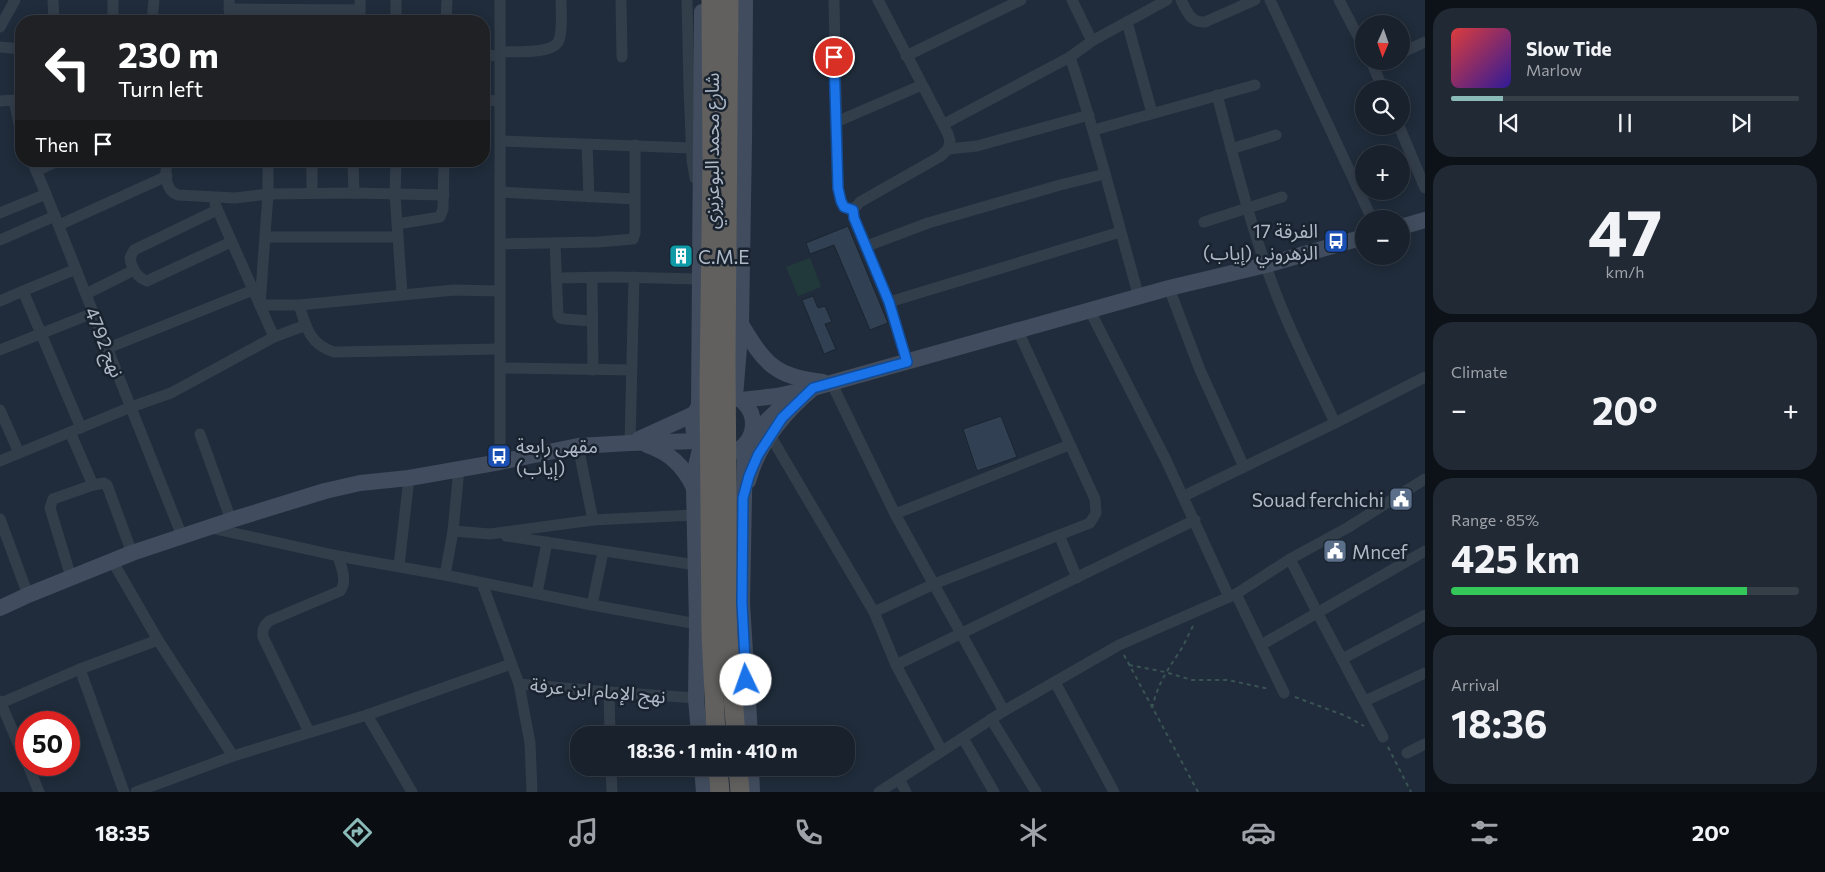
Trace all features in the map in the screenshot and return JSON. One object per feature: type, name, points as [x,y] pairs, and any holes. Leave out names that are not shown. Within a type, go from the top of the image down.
[{"type":"highway","name":"شارع محمد البوعزيزي","points":[[711,0],[712,159],[718,361]]},
{"type":"highway","name":"شارع محمد البوعزيزي","points":[[718,361],[734,318],[729,0]]},
{"type":"highway","points":[[716,726],[711,634],[710,504],[718,361]]},
{"type":"highway","points":[[718,361],[727,516],[728,634],[735,726]]},
{"type":"highway","points":[[719,776],[720,792]]},
{"type":"highway","points":[[739,776],[740,792]]},
{"type":"main road","points":[[703,0],[697,410],[693,428],[700,443],[707,449],[720,454],[733,452],[748,440],[780,407],[807,389]]},
{"type":"main road","points":[[745,0],[744,140],[734,318],[738,398],[747,406],[753,420],[748,440],[743,498],[742,603],[749,726]]},
{"type":"main road","points":[[1410,226],[1424,224]]},
{"type":"main road","points":[[630,443],[667,427],[697,410],[704,401],[716,395],[722,394],[738,398],[777,396],[807,389],[1090,312],[1169,288],[1266,265],[1355,240]]},
{"type":"main road","points":[[734,318],[758,352],[777,370],[798,378],[831,382]]},
{"type":"main road","points":[[743,498],[749,476],[758,455],[770,435],[807,389]]},
{"type":"main road","points":[[630,443],[644,444],[657,448],[669,455],[680,464],[694,488]]},
{"type":"main road","points":[[0,608],[132,553],[325,491],[360,483],[409,478],[500,462],[578,446],[630,443],[700,443]]},
{"type":"main road","points":[[698,726],[696,698],[697,624],[694,488],[700,443]]},
{"type":"main road","points":[[703,776],[704,792]]},
{"type":"main road","points":[[751,776],[752,792]]},
{"type":"street","points":[[0,27],[15,0]]},
{"type":"street","points":[[54,0],[54,15]]},
{"type":"street","points":[[113,0],[113,15]]},
{"type":"street","points":[[153,15],[154,0]]},
{"type":"street","points":[[396,0],[396,15]]},
{"type":"street","points":[[446,15],[447,0]]},
{"type":"street","points":[[500,0],[500,462]]},
{"type":"street","points":[[490,55],[538,51],[556,45],[559,41],[561,30],[561,0]]},
{"type":"street","points":[[621,0],[622,57]]},
{"type":"street","points":[[687,0],[688,87],[692,148],[695,178],[700,195]]},
{"type":"street","points":[[834,0],[836,122],[840,196],[844,207],[853,210]]},
{"type":"street","points":[[878,0],[906,56],[944,124],[950,141],[948,149],[941,156],[860,202],[853,210],[854,218],[889,302],[907,362]]},
{"type":"street","points":[[906,56],[1021,0]]},
{"type":"street","points":[[1072,0],[1092,41]]},
{"type":"street","points":[[944,124],[1070,57],[1092,41],[1167,0]]},
{"type":"street","points":[[1181,0],[1192,19],[1204,22],[1254,0]]},
{"type":"street","points":[[1270,0],[1368,210]]},
{"type":"street","points":[[1342,1],[1355,29]]},
{"type":"street","points":[[229,5],[360,10]]},
{"type":"street","points":[[1126,22],[1152,114]]},
{"type":"street","points":[[1410,49],[1425,42]]},
{"type":"street","points":[[0,48],[15,49]]},
{"type":"street","points":[[1070,57],[1094,130],[1104,174],[1139,298]]},
{"type":"street","points":[[836,122],[922,85]]},
{"type":"street","points":[[1094,130],[1255,85]]},
{"type":"street","points":[[1217,95],[1248,208],[1280,305],[1335,423]]},
{"type":"street","points":[[0,101],[15,100]]},
{"type":"street","points":[[490,100],[500,101]]},
{"type":"street","points":[[948,149],[977,146],[1089,115]]},
{"type":"street","points":[[1231,149],[1276,135]]},
{"type":"street","points":[[1403,135],[1425,188]]},
{"type":"street","points":[[500,141],[692,148]]},
{"type":"street","points":[[587,145],[589,197]]},
{"type":"street","points":[[500,244],[633,239],[635,233],[635,145]]},
{"type":"street","name":"نهج 4792","points":[[34,167],[182,536]]},
{"type":"street","points":[[166,167],[169,188],[173,194],[183,196],[235,198],[268,194],[312,193],[444,195]]},
{"type":"street","points":[[260,305],[266,236],[268,167]]},
{"type":"street","points":[[312,167],[312,193]]},
{"type":"street","points":[[353,167],[354,193]]},
{"type":"street","points":[[396,167],[395,194],[402,294]]},
{"type":"street","points":[[397,224],[440,217],[443,209],[444,167]]},
{"type":"street","points":[[867,246],[928,223],[1104,174]]},
{"type":"street","points":[[0,240],[57,221],[167,176]]},
{"type":"street","points":[[500,192],[635,198]]},
{"type":"street","points":[[0,213],[46,194]]},
{"type":"street","points":[[1204,222],[1282,197]]},
{"type":"street","points":[[213,198],[274,337]]},
{"type":"street","points":[[217,210],[134,250],[130,258],[134,270],[141,279],[147,280],[231,242]]},
{"type":"street","points":[[889,302],[1120,232]]},
{"type":"street","points":[[266,236],[398,237]]},
{"type":"street","points":[[555,243],[560,318],[592,321]]},
{"type":"street","points":[[0,301],[76,269]]},
{"type":"street","points":[[86,294],[134,270]]},
{"type":"street","points":[[592,277],[593,370]]},
{"type":"street","points":[[556,278],[634,277],[700,279]]},
{"type":"street","points":[[630,443],[634,277]]},
{"type":"street","points":[[1169,288],[1200,370],[1244,467]]},
{"type":"street","points":[[108,348],[253,290]]},
{"type":"street","points":[[260,305],[299,305],[454,290],[500,291]]},
{"type":"street","points":[[23,291],[81,428]]},
{"type":"street","points":[[299,305],[306,325],[315,342],[321,347],[334,352],[499,349]]},
{"type":"street","points":[[1090,312],[1284,693]]},
{"type":"street","points":[[0,350],[93,313]]},
{"type":"street","points":[[0,460],[181,388],[274,337],[306,325]]},
{"type":"street","points":[[874,612],[934,584],[1090,523],[1096,513],[1095,499],[1018,331]]},
{"type":"street","points":[[500,368],[631,370]]},
{"type":"street","points":[[1184,496],[1425,377]]},
{"type":"street","points":[[831,382],[896,514],[1004,711]]},
{"type":"street","points":[[0,410],[19,453]]},
{"type":"street","points":[[70,432],[92,485]]},
{"type":"street","points":[[200,434],[230,520]]},
{"type":"street","points":[[770,435],[874,612],[896,666],[942,751]]},
{"type":"street","points":[[896,514],[1069,445]]},
{"type":"street","points":[[578,446],[593,520]]},
{"type":"street","points":[[445,575],[453,531],[459,469]]},
{"type":"street","points":[[399,566],[409,478]]},
{"type":"street","points":[[879,792],[1004,711],[1119,645],[1233,595],[1290,559],[1347,528],[1425,479]]},
{"type":"street","points":[[71,577],[50,508],[53,498],[92,485],[104,483],[107,485],[132,553]]},
{"type":"street","points":[[490,534],[593,520],[694,515]]},
{"type":"street","points":[[0,519],[28,595]]},
{"type":"street","points":[[896,666],[1195,520]]},
{"type":"street","points":[[210,527],[338,556],[399,566],[697,624]]},
{"type":"street","points":[[453,531],[547,542],[696,566]]},
{"type":"street","points":[[1059,535],[1078,578]]},
{"type":"street","points":[[537,593],[547,542]]},
{"type":"street","points":[[1261,645],[1425,550]]},
{"type":"street","points":[[592,605],[603,552]]},
{"type":"street","points":[[309,732],[263,637],[262,630],[269,621],[340,591],[345,581],[338,556]]},
{"type":"street","points":[[1290,559],[1383,737]]},
{"type":"street","points":[[113,562],[158,640],[233,756]]},
{"type":"street","points":[[482,583],[518,684]]},
{"type":"street","points":[[1342,659],[1425,615]]},
{"type":"street","points":[[15,736],[0,702],[158,640]]},
{"type":"street","points":[[140,791],[233,756],[366,715],[511,664]]},
{"type":"street","points":[[80,669],[124,792]]},
{"type":"street","points":[[1365,701],[1425,673]]},
{"type":"street","points":[[1055,682],[1114,792]]},
{"type":"street","name":"نهج الإمام ابن عرفة","points":[[532,792],[530,743],[518,684],[696,698]]},
{"type":"street","points":[[609,692],[610,726]]},
{"type":"street","points":[[366,715],[412,792]]},
{"type":"street","points":[[991,719],[1036,792]]},
{"type":"street","points":[[963,738],[994,792]]},
{"type":"street","points":[[1407,753],[1425,744]]},
{"type":"street","points":[[32,776],[39,792]]},
{"type":"street","points":[[612,776],[612,792]]},
{"type":"street","points":[[899,780],[906,792]]},
{"type":"path","points":[[1152,709],[1156,692],[1165,672],[1180,653],[1202,608]]},
{"type":"path","points":[[1119,645],[1198,792]]},
{"type":"path","points":[[1129,665],[1165,672],[1192,680],[1228,680],[1284,693],[1346,716],[1383,737],[1411,792]]},
{"type":"green space","points":[[810,258],[821,287],[798,296],[786,267]]},
{"type":"building","points":[[848,226],[888,323],[870,330],[834,245],[810,254],[806,243]]},
{"type":"building","name":"C.M.E","points":[[671,248],[692,248],[692,265],[671,263]]},
{"type":"building","points":[[813,296],[818,308],[825,306],[832,322],[825,324],[836,349],[824,354],[802,300]]},
{"type":"building","points":[[1001,416],[1017,457],[977,471],[963,429]]},
{"type":"place","name":"الفرقة 17 الزهروني (إياب)","points":[[1336,241]]},
{"type":"place","name":"C.M.E","points":[[681,256]]},
{"type":"place","name":"مقهى رابعة (إياب)","points":[[499,456]]},
{"type":"place","name":"Souad ferchichi","points":[[1401,499]]},
{"type":"place","name":"Mncef","points":[[1335,551]]},
{"type":"route","points":[[746,680],[742,603],[743,498],[749,476],[758,455],[782,418],[813,388],[907,362],[889,302],[854,218],[853,210],[844,207],[841,201],[838,188],[834,57]]}]
